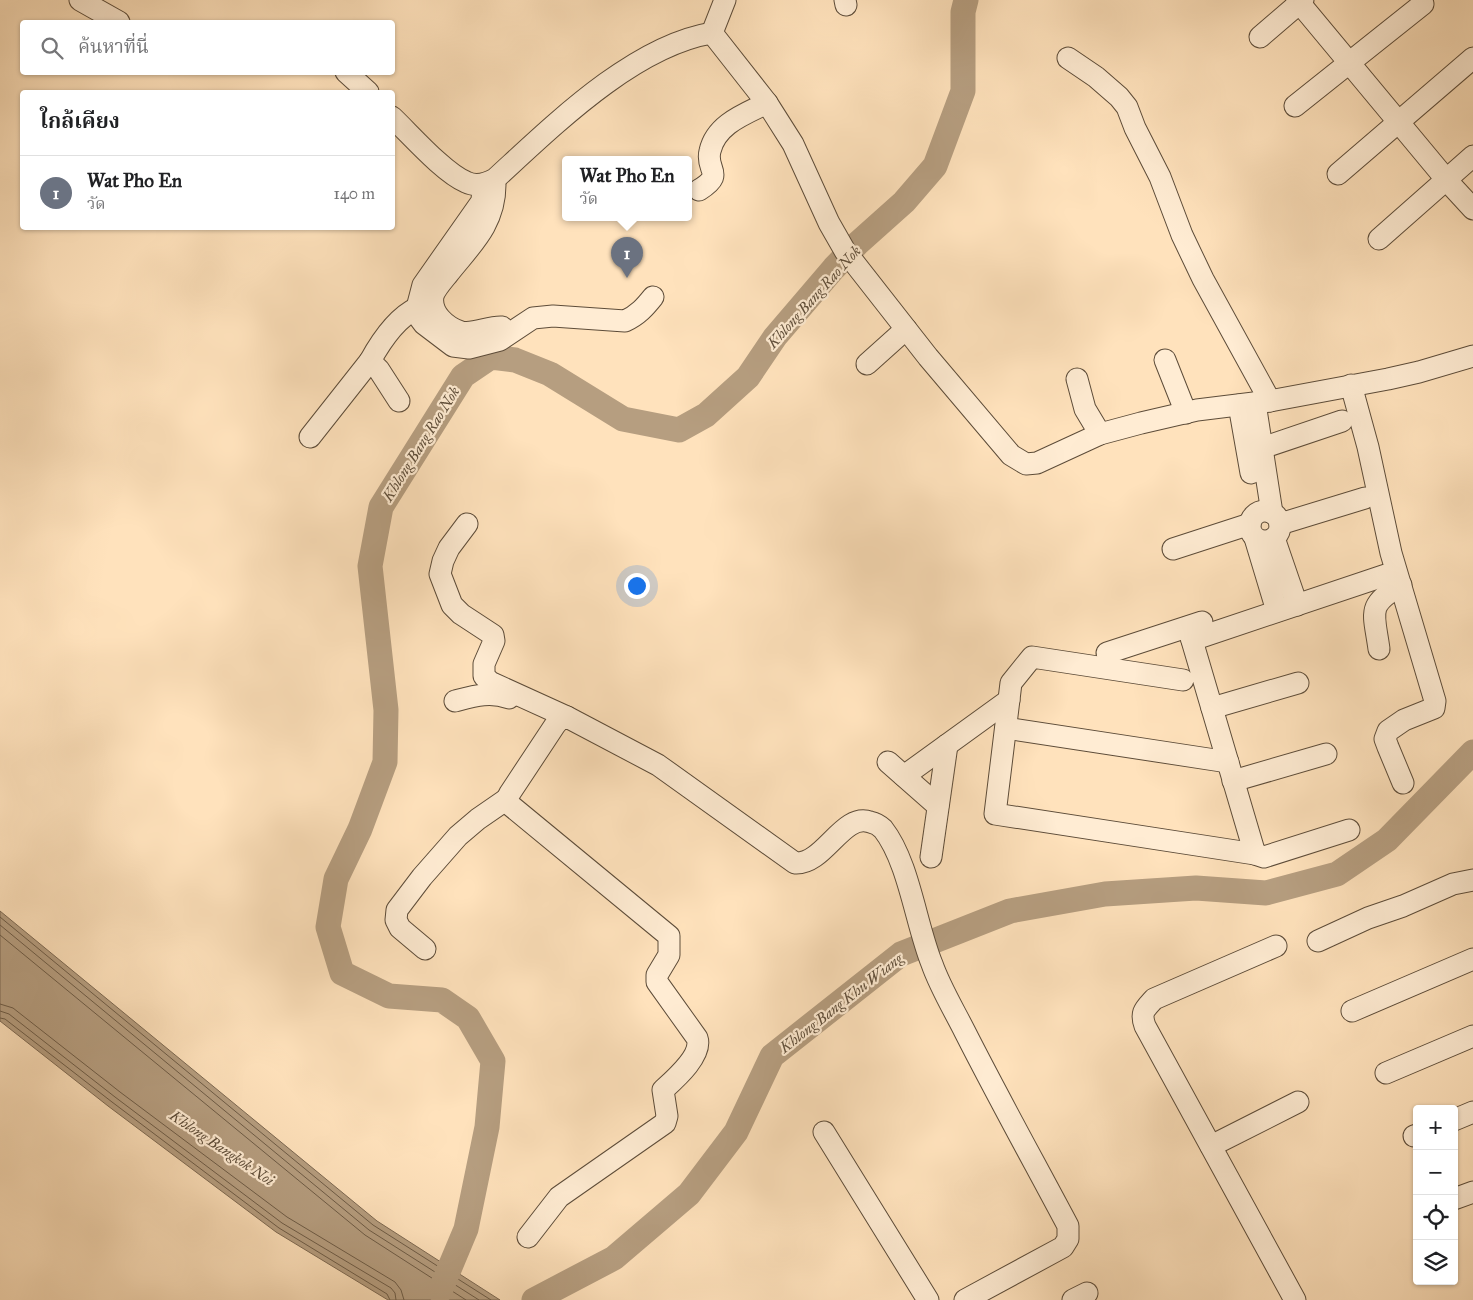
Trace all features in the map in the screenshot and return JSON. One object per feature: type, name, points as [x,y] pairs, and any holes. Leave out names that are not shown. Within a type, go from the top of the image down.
[{"type":"street","points":[[80,0],[115,20]]},
{"type":"street","points":[[712,33],[725,0]]},
{"type":"street","points":[[1260,37],[1300,1],[1349,63],[1473,209]]},
{"type":"street","points":[[1295,106],[1423,4]]},
{"type":"street","points":[[712,33],[767,104],[793,144],[829,223],[845,251],[906,329],[1011,455],[1026,464],[1036,464],[1100,434],[1186,413],[1255,403],[1419,372],[1473,356]]},
{"type":"street","points":[[653,297],[642,311],[634,317],[625,320],[553,316],[533,318],[500,340],[470,348],[453,346],[424,324],[418,316],[417,308],[423,285],[482,201],[489,182],[560,120],[650,54],[696,36],[712,33]]},
{"type":"street","points":[[1068,58],[1096,77],[1119,97],[1127,107],[1135,128],[1160,177],[1182,235],[1203,279],[1255,403],[1255,450],[1265,525],[1282,605]]},
{"type":"street","points":[[1338,174],[1473,58]]},
{"type":"street","points":[[349,75],[366,90]]},
{"type":"street","points":[[699,190],[711,183],[713,177],[709,152],[720,131],[741,115],[767,104]]},
{"type":"street","points":[[396,128],[452,174],[466,183],[489,182]]},
{"type":"street","points":[[1379,239],[1473,156]]},
{"type":"street","points":[[489,182],[495,200],[489,218],[433,296],[435,313],[449,327],[464,333],[500,327],[515,330]]},
{"type":"street","points":[[310,438],[400,319],[408,312],[417,308]]},
{"type":"street","points":[[867,364],[906,329]]},
{"type":"street","points":[[1165,360],[1186,413]]},
{"type":"street","points":[[370,361],[379,370],[399,401]]},
{"type":"street","points":[[1077,379],[1080,396],[1100,434]]},
{"type":"street","points":[[1351,385],[1368,447],[1392,553],[1394,580],[1435,701],[1434,708],[1404,720],[1388,731],[1385,739],[1402,783]]},
{"type":"street","points":[[1255,450],[1342,421]]},
{"type":"street","points":[[1173,549],[1365,498]]},
{"type":"street","points":[[467,524],[449,548],[440,574],[452,605],[461,614],[493,635],[494,641],[484,664],[484,676],[490,682],[568,717],[658,765],[794,862],[802,863],[812,860],[854,822],[863,820],[882,827],[892,843],[901,865],[932,964],[978,1058],[1068,1226],[1068,1239],[1063,1248],[965,1300]]},
{"type":"street","points":[[1107,653],[1190,633],[1282,605],[1394,580]]},
{"type":"street","points":[[1379,649],[1374,612],[1377,603],[1394,580]]},
{"type":"street","points":[[1190,633],[1254,854]]},
{"type":"street","points":[[1183,680],[1032,657],[1011,683],[995,814],[1264,857],[1350,830]]},
{"type":"street","points":[[1212,708],[1298,683]]},
{"type":"street","points":[[455,701],[485,694],[499,695],[521,702],[536,703]]},
{"type":"street","points":[[938,806],[896,769],[947,745],[1009,700]]},
{"type":"street","points":[[528,1237],[558,1197],[665,1123],[667,1116],[663,1090],[695,1056],[699,1044],[697,1038],[657,982],[657,975],[669,955],[669,936],[510,805],[508,799],[510,793],[554,725],[560,719],[568,717]]},
{"type":"street","points":[[1006,728],[1230,772],[1326,754]]},
{"type":"street","points":[[931,857],[947,745]]},
{"type":"street","points":[[425,949],[400,928],[396,920],[397,910],[422,877],[458,836],[478,819],[508,799]]},
{"type":"street","points":[[1318,941],[1368,918],[1403,906],[1453,884],[1473,880]]},
{"type":"street","points":[[1276,946],[1154,999],[1144,1010],[1142,1018],[1295,1300]]},
{"type":"street","points":[[1352,1012],[1473,959]]},
{"type":"street","points":[[1386,1074],[1473,1036]]},
{"type":"street","points":[[1211,1146],[1298,1102]]},
{"type":"street","points":[[1458,1118],[1473,1112]]},
{"type":"street","points":[[824,1132],[928,1300]]},
{"type":"street","points":[[1458,1198],[1473,1192]]},
{"type":"water","name":"Khlong Bangkok Noi","points":[[0,911],[377,1221],[500,1300],[388,1300],[276,1232],[108,1106],[0,1021]]},
{"type":"waterway","name":"Khlong Bang Rao Nok","points":[[440,1291],[466,1229],[487,1127],[493,1061],[468,1018],[442,1000],[389,996],[342,973],[328,927],[336,879],[360,829],[385,762],[386,710],[370,566],[381,507],[463,376],[491,357],[515,360],[550,374],[623,419],[679,430],[706,415],[748,377],[775,337],[834,268],[857,244],[904,202],[935,166],[963,91],[963,12],[966,0]]},
{"type":"waterway","name":"Khlong Bang Khu Wiang","points":[[534,1300],[614,1258],[689,1194],[736,1132],[772,1056],[901,954],[1010,911],[1105,894],[1196,888],[1266,893],[1337,874],[1387,840],[1473,752]]},
{"type":"place","name":"Wat Pho En","points":[[627,278]]}]
